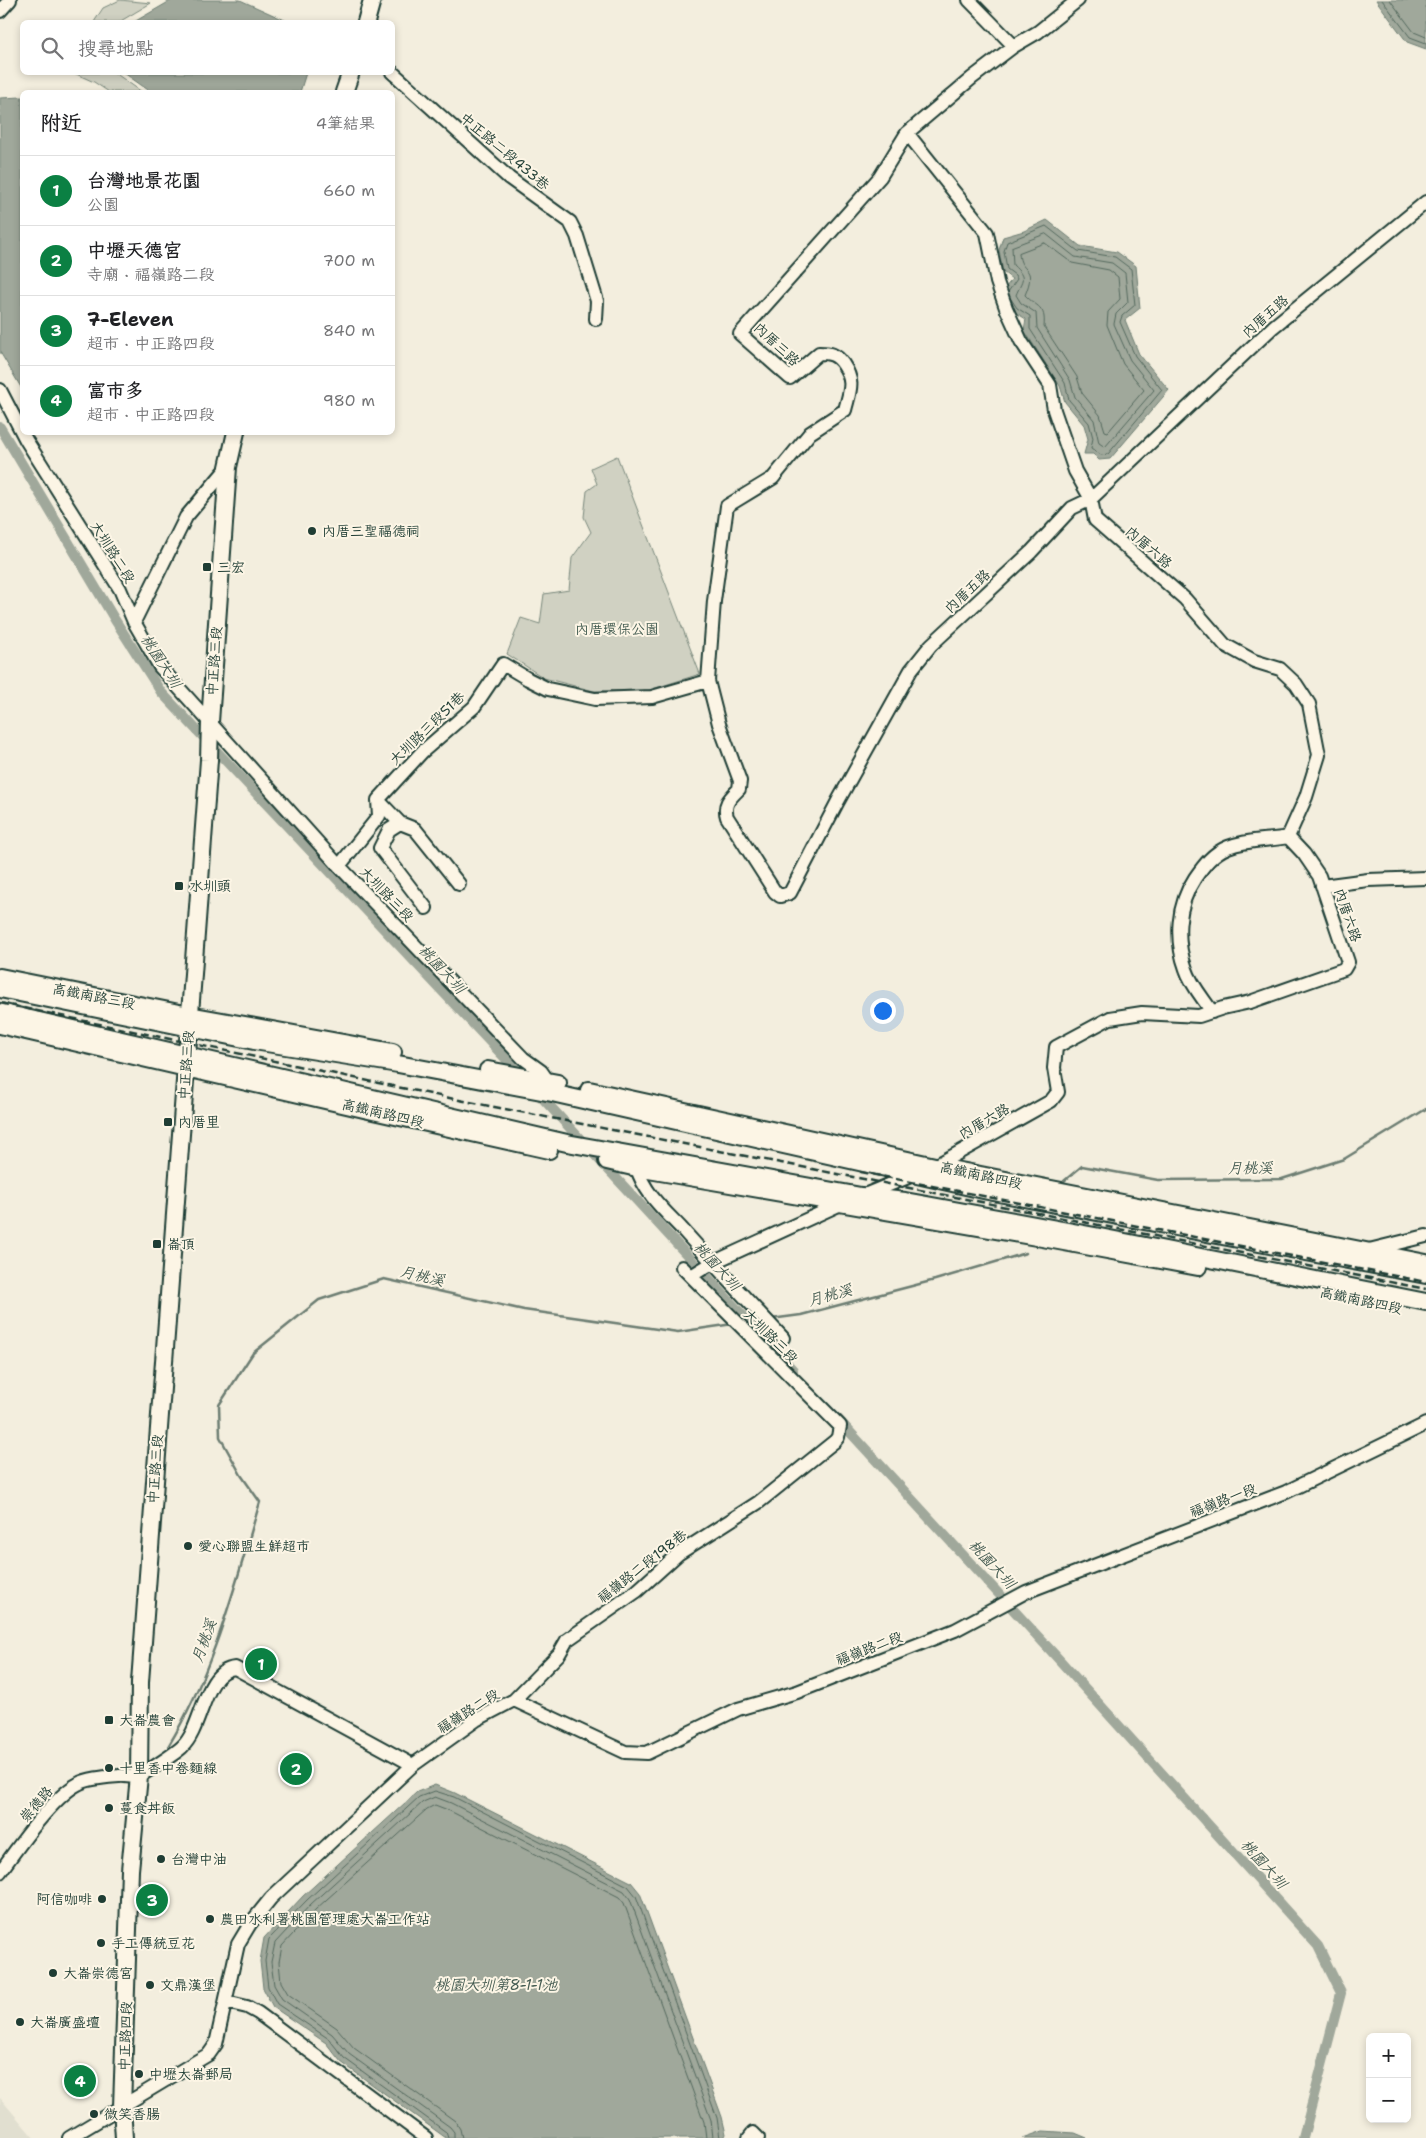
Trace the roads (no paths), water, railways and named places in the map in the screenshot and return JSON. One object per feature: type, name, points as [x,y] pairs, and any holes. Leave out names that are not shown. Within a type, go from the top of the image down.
[{"type":"main road","points":[[367,20],[372,0]]},
{"type":"main road","points":[[345,90],[350,75]]},
{"type":"main road","name":"中正路三段","points":[[142,1664],[228,467],[235,435]]},
{"type":"main road","name":"高鐵南路三段","points":[[0,978],[188,1021]]},
{"type":"main road","name":"高鐵南路三段","points":[[0,989],[86,1008],[188,1021]]},
{"type":"main road","points":[[0,1012],[185,1060]]},
{"type":"main road","points":[[188,1021],[507,1074],[546,1084]]},
{"type":"main road","points":[[188,1021],[254,1040],[398,1064],[519,1087],[546,1084]]},
{"type":"main road","points":[[0,1025],[185,1060]]},
{"type":"main road","name":"高鐵南路四段","points":[[185,1060],[567,1143],[861,1196],[905,1201],[1095,1236],[1426,1302]]},
{"type":"main road","name":"高鐵南路四段","points":[[185,1060],[364,1109],[582,1157],[840,1204],[1048,1239],[1250,1277],[1426,1314]]},
{"type":"main road","name":"高鐵南路四段","points":[[546,1084],[840,1144],[935,1166],[1426,1264]]},
{"type":"main road","name":"高鐵南路四段","points":[[546,1084],[785,1146],[988,1191],[1426,1275]]},
{"type":"main road","points":[[785,1146],[840,1144]]},
{"type":"main road","points":[[752,1176],[790,1195]]},
{"type":"main road","points":[[1181,1216],[1204,1222],[1244,1241]]},
{"type":"main road","points":[[1048,1239],[1095,1236]]},
{"type":"main road","name":"中正路四段","points":[[124,2138],[122,2107],[130,1870],[139,1776],[142,1664]]},
{"type":"street","points":[[0,11],[10,0]]},
{"type":"street","points":[[969,0],[1014,46]]},
{"type":"street","name":"內厝三路","points":[[708,682],[714,601],[727,506],[773,478],[810,433],[845,410],[851,388],[851,376],[840,359],[831,353],[819,353],[790,378],[740,334],[880,177],[907,133],[1014,46],[1038,32],[1078,0]]},
{"type":"street","name":"中正路二段433巷","points":[[395,75],[510,178],[570,222],[577,236],[596,301],[596,319]]},
{"type":"street","name":"內厝六路","points":[[907,133],[987,232],[1006,308],[1021,341],[1050,385],[1054,410],[1075,472],[1091,499],[1095,520],[1185,598],[1225,645],[1254,661],[1280,669],[1296,684],[1309,704],[1319,755],[1306,797],[1288,837],[1304,854],[1319,876],[1348,962],[1344,969],[1250,1002],[1199,1016],[1142,1013],[1110,1018],[1056,1047],[1054,1068],[1058,1092],[1051,1101],[935,1166]]},
{"type":"street","name":"內厝五路","points":[[708,682],[719,724],[740,781],[739,789],[727,801],[725,810],[727,817],[775,892],[780,896],[790,893],[910,670],[931,645],[1031,552],[1072,508],[1091,499],[1273,327],[1426,202]]},
{"type":"street","name":"大圳路二段","points":[[0,390],[20,428]]},
{"type":"street","name":"大圳路二段","points":[[23,435],[120,589],[134,622],[160,667],[210,729]]},
{"type":"street","points":[[134,622],[186,517],[228,467]]},
{"type":"street","name":"大圳路三段51巷","points":[[378,800],[422,752],[474,707],[503,664],[548,688],[595,699],[652,697],[708,682]]},
{"type":"street","name":"大圳路三段","points":[[210,729],[524,1058],[541,1071],[546,1084]]},
{"type":"street","points":[[378,800],[400,823],[415,829],[459,884]]},
{"type":"street","points":[[339,866],[379,816],[378,800]]},
{"type":"street","points":[[400,823],[389,830],[380,848],[426,908]]},
{"type":"street","points":[[1212,1012],[1192,983],[1185,968],[1178,921],[1186,892],[1208,860],[1226,848],[1252,839],[1288,837]]},
{"type":"street","points":[[1322,886],[1368,880],[1426,878]]},
{"type":"street","points":[[711,1264],[840,1204],[935,1166]]},
{"type":"street","name":"大圳路三段","points":[[637,1168],[640,1179],[652,1196],[711,1264],[783,1338]]},
{"type":"street","points":[[1361,1252],[1426,1236]]},
{"type":"street","name":"大圳路三段","points":[[711,1264],[688,1273],[840,1426]]},
{"type":"street","name":"福嶺路一段","points":[[1023,1593],[1286,1492],[1426,1424]]},
{"type":"street","name":"福嶺路二段198巷","points":[[514,1700],[559,1654],[567,1640],[637,1591],[678,1554],[759,1502],[836,1441],[840,1426]]},
{"type":"street","name":"福嶺路二段","points":[[69,2138],[209,2054],[216,2044],[238,1944],[250,1924],[271,1898],[414,1765],[476,1720],[514,1700],[625,1752],[648,1753],[738,1709],[797,1692],[955,1630],[1023,1593]]},
{"type":"street","points":[[139,1776],[184,1746],[219,1676],[228,1669],[235,1668],[414,1765]]},
{"type":"street","name":"崇德路","points":[[0,1872],[18,1847],[63,1794],[79,1783],[120,1776],[139,1776]]},
{"type":"street","points":[[226,2002],[247,2007],[258,2013],[426,2138]]},
{"type":"water","points":[[172,0],[240,0],[285,20],[137,20]]},
{"type":"water","points":[[1376,0],[1426,0],[1426,49],[1407,42]]},
{"type":"water","points":[[127,75],[305,75],[301,90],[148,90]]},
{"type":"water","points":[[20,97],[20,386],[0,352],[0,98]]},
{"type":"water","points":[[1047,220],[1080,246],[1117,252],[1136,266],[1140,308],[1125,320],[1139,354],[1169,390],[1110,459],[1099,460],[1093,454],[1084,454],[1088,439],[1084,425],[1065,402],[1060,386],[1024,330],[1026,319],[1013,311],[1001,294],[1012,279],[1003,272],[999,250],[1003,237],[1024,231]]},
{"type":"water","name":"桃園大圳第8-1-1池","points":[[435,1785],[455,1793],[631,1882],[640,1893],[722,2117],[726,2134],[724,2138],[446,2138],[341,2062],[326,2043],[273,2007],[263,1988],[260,1961],[264,1938],[303,1896],[417,1792]]},
{"type":"water","points":[[1043,2131],[1075,2133],[1087,2138],[1023,2138]]},
{"type":"waterway","name":"桃園大圳","points":[[0,427],[115,620],[161,692],[522,1076]]},
{"type":"waterway","name":"桃園大圳","points":[[535,1090],[793,1370]]},
{"type":"waterway","name":"月桃溪","points":[[1064,1181],[1082,1166],[1158,1180],[1282,1179],[1344,1159],[1426,1109]]},
{"type":"waterway","name":"月桃溪","points":[[771,1319],[801,1315],[935,1280],[1026,1253]]},
{"type":"waterway","name":"月桃溪","points":[[169,1745],[199,1687],[211,1657],[232,1596],[260,1502],[241,1475],[220,1437],[219,1405],[253,1353],[319,1300],[384,1279],[524,1310],[678,1332],[733,1324]]},
{"type":"waterway","name":"月桃溪","points":[[744,1323],[761,1320]]},
{"type":"waterway","name":"桃園大圳","points":[[838,1419],[1318,1946],[1341,1993],[1303,2138]]},
{"type":"railway","points":[[0,1003],[454,1099],[1426,1289]]},
{"type":"railway","points":[[860,1172],[1426,1282]]},
{"type":"place","name":"內厝三聖福德祠","points":[[312,531]]},
{"type":"place","name":"三宏","points":[[207,567]]},
{"type":"place","name":"水圳頭","points":[[179,886]]},
{"type":"place","name":"內厝里","points":[[168,1122]]},
{"type":"place","name":"崙頂","points":[[157,1244]]},
{"type":"place","name":"愛心聯盟生鮮超市","points":[[188,1546]]},
{"type":"place","name":"台灣地景花園","points":[[261,1664]]},
{"type":"place","name":"大崙農會","points":[[109,1720]]},
{"type":"place","name":"十里香中卷麵線","points":[[109,1768]]},
{"type":"place","name":"中壢天德宮","points":[[296,1769]]},
{"type":"place","name":"蔓食丼飯","points":[[109,1808]]},
{"type":"place","name":"台灣中油","points":[[161,1859]]},
{"type":"place","name":"阿信咖啡","points":[[102,1899]]},
{"type":"place","name":"7-Eleven","points":[[152,1900]]},
{"type":"place","name":"農田水利署桃園管理處大崙工作站","points":[[210,1919]]},
{"type":"place","name":"手工傳統豆花","points":[[101,1943]]},
{"type":"place","name":"大崙崇德宮","points":[[53,1973]]},
{"type":"place","name":"文鼎漢堡","points":[[150,1985]]},
{"type":"place","name":"大崙廣盛壇","points":[[20,2022]]},
{"type":"place","name":"中壢大崙郵局","points":[[139,2074]]},
{"type":"place","name":"富市多","points":[[80,2081]]},
{"type":"place","name":"微笑香腸","points":[[94,2114]]},
{"type":"park label","name":"內厝環保公園","points":[[617,629]]}]
